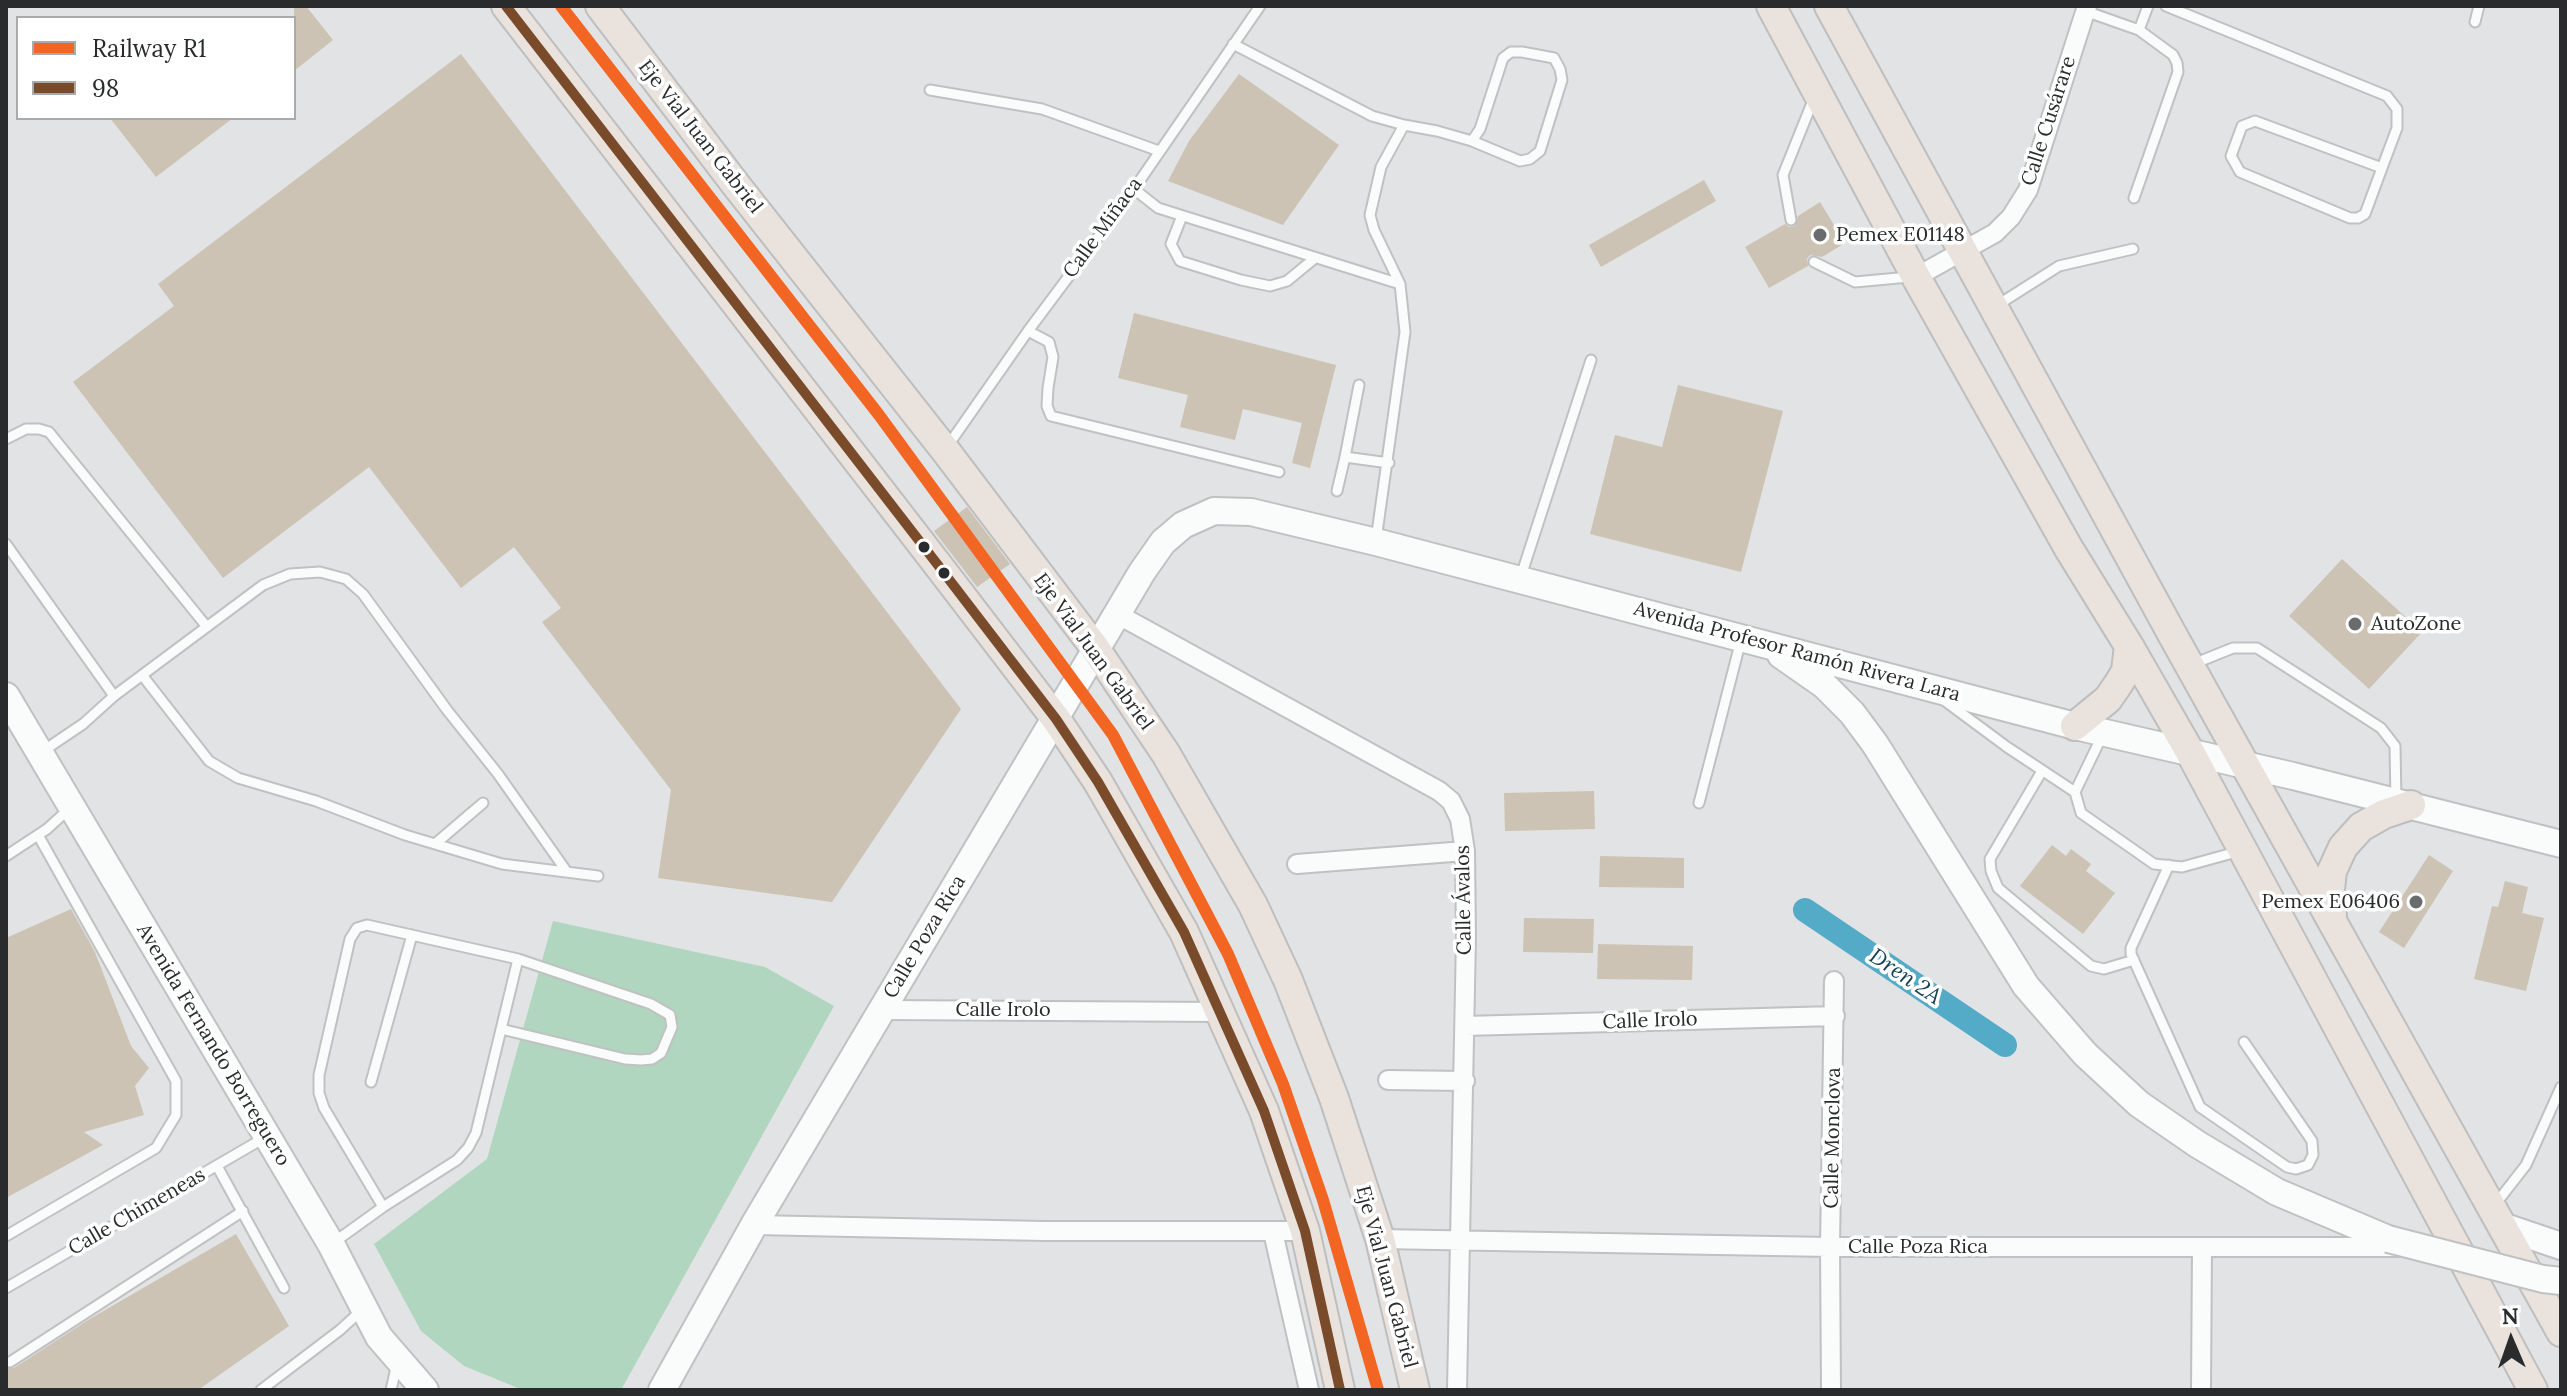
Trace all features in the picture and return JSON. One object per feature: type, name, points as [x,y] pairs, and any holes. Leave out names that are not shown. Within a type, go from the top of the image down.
[{"type":"main road","points":[[506,6],[1056,719],[1098,782],[1184,932],[1264,1111],[1305,1231],[1340,1390]]},
{"type":"main road","name":"Eje Vial Juan Gabriel","points":[[600,6],[1095,648],[1166,754],[1253,905],[1288,980],[1334,1098],[1380,1239],[1415,1390]]},
{"type":"main road","points":[[1771,6],[1916,277],[2069,549],[2190,752],[2475,1277],[2533,1390]]},
{"type":"main road","points":[[1829,6],[2334,928],[2497,1217],[2548,1284],[2561,1332]]},
{"type":"main road","name":"Avenida Profesor Ramón Rivera Lara","points":[[1095,648],[1163,542],[1183,525],[1214,511],[1251,512],[1520,579],[2075,726],[2404,803],[2561,844]]},
{"type":"main road","points":[[1754,641],[1824,685],[1852,713],[1875,744],[2026,986],[2085,1054],[2139,1104],[2197,1144],[2277,1192],[2367,1232],[2543,1279],[2548,1284]]},
{"type":"main road","points":[[2075,726],[2108,699],[2119,683],[2126,671],[2129,646]]},
{"type":"main road","name":"Calle Poza Rica","points":[[662,1390],[754,1225],[1056,719],[1095,648]]},
{"type":"main road","name":"Avenida Fernando Borreguero","points":[[6,696],[331,1244],[379,1337],[425,1390]]},
{"type":"main road","points":[[2334,928],[2329,898],[2332,871],[2343,847],[2361,827],[2404,803]]},
{"type":"main road","points":[[2497,1217],[2561,1246]]},
{"type":"main road","points":[[379,1337],[398,1383]]},
{"type":"street","name":"Calle Cusárare","points":[[1916,277],[1995,233],[2011,217],[2028,190],[2086,8]]},
{"type":"street","name":"Calle Ávalos","points":[[1117,614],[1439,791],[1451,801],[1460,819],[1465,851],[1465,1081],[1457,1390]]},
{"type":"street","points":[[1297,864],[1465,851]]},
{"type":"street","name":"Calle Monclova","points":[[1831,1390],[1834,981]]},
{"type":"street","name":"Calle Irolo","points":[[881,1010],[1221,1012]]},
{"type":"street","name":"Calle Irolo","points":[[1465,1026],[1835,1016]]},
{"type":"street","points":[[1388,1080],[1465,1081]]},
{"type":"street","points":[[754,1225],[1305,1231]]},
{"type":"street","points":[[1273,1232],[1309,1390]]},
{"type":"street","name":"Calle Poza Rica","points":[[1380,1239],[1830,1247],[2456,1247]]},
{"type":"street","points":[[2201,1390],[2202,1249]]},
{"type":"lane","name":"Calle Miñaca","points":[[945,450],[1028,331],[1134,189],[1260,6]]},
{"type":"lane","points":[[2139,30],[2148,6]]},
{"type":"lane","points":[[2166,6],[2387,96],[2397,109],[2397,128],[2365,214],[2358,218],[2350,218],[2240,172],[2231,156],[2242,126],[2255,121],[2382,168]]},
{"type":"lane","points":[[2475,22],[2479,6]]},
{"type":"lane","points":[[2086,8],[2139,30],[2173,55],[2178,72],[2134,198]]},
{"type":"lane","points":[[1233,44],[1372,116],[1472,141],[1520,161],[1530,159],[1540,151],[1562,80],[1554,58],[1522,52],[1511,52],[1503,58],[1480,129],[1472,141]]},
{"type":"lane","points":[[930,90],[1042,109],[1159,151]]},
{"type":"lane","points":[[1791,220],[1783,175],[1817,91]]},
{"type":"lane","points":[[1376,542],[1405,332],[1400,284],[1370,215],[1381,167],[1404,125]]},
{"type":"lane","points":[[1134,189],[1158,208],[1400,284]]},
{"type":"lane","points":[[1182,216],[1171,244],[1180,261],[1270,286],[1287,281],[1315,258]]},
{"type":"lane","points":[[1994,308],[2059,266],[2133,249]]},
{"type":"lane","points":[[1814,262],[1855,282],[1916,277]]},
{"type":"lane","points":[[1028,331],[1049,342],[1053,357],[1047,406],[1051,416],[1279,472]]},
{"type":"lane","points":[[1520,579],[1591,360]]},
{"type":"lane","points":[[1337,491],[1359,385]]},
{"type":"lane","points":[[6,439],[26,429],[49,432],[207,627]]},
{"type":"lane","points":[[1345,457],[1389,463]]},
{"type":"lane","points":[[6,544],[114,696]]},
{"type":"lane","points":[[40,753],[83,724],[114,696],[263,585],[290,574],[320,572],[346,579],[363,594],[567,872]]},
{"type":"lane","points":[[1699,803],[1754,641]]},
{"type":"lane","points":[[2190,666],[2233,648],[2257,648],[2381,728],[2395,746],[2404,803]]},
{"type":"lane","points":[[142,675],[209,761],[222,770],[502,864],[598,876]]},
{"type":"lane","points":[[1927,687],[2075,792],[2081,813],[2154,864],[2182,867],[2243,850]]},
{"type":"lane","points":[[2075,792],[2104,733]]},
{"type":"lane","points":[[2042,771],[1990,859],[1998,888],[2091,966],[2104,969],[2134,960]]},
{"type":"lane","points":[[435,844],[483,803]]},
{"type":"lane","points":[[6,856],[38,835],[72,806]]},
{"type":"lane","points":[[6,1236],[156,1148],[176,1115],[176,1081],[38,835]]},
{"type":"lane","points":[[2169,865],[2131,948],[2200,1107],[2287,1167],[2296,1169],[2308,1165],[2313,1155],[2312,1141],[2244,1042]]},
{"type":"lane","points":[[383,1207],[324,1108],[319,1093],[319,1075],[350,939],[357,928],[367,925],[518,959],[651,1004],[670,1015],[672,1027],[661,1053],[652,1059],[641,1060],[625,1059],[501,1029]]},
{"type":"lane","points":[[371,1082],[412,935]]},
{"type":"lane","points":[[331,1244],[457,1160],[468,1148],[476,1133],[518,959]]},
{"type":"lane","points":[[2497,1217],[2526,1165],[2561,1087]]},
{"type":"lane","name":"Calle Chimeneas","points":[[6,1288],[267,1136]]},
{"type":"lane","points":[[217,1166],[284,1288]]},
{"type":"lane","points":[[10,1362],[243,1211]]},
{"type":"lane","points":[[261,1390],[363,1309]]},
{"type":"green space","points":[[553,921],[765,967],[834,1006],[621,1390],[523,1390],[464,1366],[421,1331],[374,1244],[487,1159]]},
{"type":"building","points":[[294,6],[306,6],[333,40],[296,69],[296,16]]},
{"type":"building","points":[[461,54],[961,709],[832,902],[658,878],[671,790],[542,622],[561,608],[514,547],[461,588],[369,467],[223,578],[73,382],[174,306],[158,284]]},
{"type":"building","points":[[1239,74],[1339,145],[1283,225],[1168,181],[1189,141]]},
{"type":"building","points":[[112,120],[230,120],[156,177]]},
{"type":"building","points":[[1704,180],[1716,201],[1601,267],[1589,245]]},
{"type":"building","points":[[1820,202],[1845,243],[1822,257],[1810,255],[1808,266],[1769,288],[1745,247],[1785,224],[1795,226],[1798,216]]},
{"type":"building","points":[[1134,313],[1336,365],[1310,468],[1292,463],[1302,423],[1243,409],[1235,440],[1180,427],[1188,395],[1118,378]]},
{"type":"building","points":[[1678,385],[1783,411],[1741,572],[1590,534],[1615,435],[1662,447]]},
{"type":"building","points":[[967,507],[1010,564],[977,587],[934,531]]},
{"type":"building","name":"AutoZone","points":[[2342,559],[2422,632],[2369,689],[2289,616]]},
{"type":"building","points":[[1594,791],[1595,829],[1505,831],[1504,793]]},
{"type":"building","points":[[2052,845],[2066,856],[2071,849],[2091,864],[2086,871],[2115,893],[2083,934],[2020,886]]},
{"type":"building","name":"Pemex E06406","points":[[2429,855],[2453,871],[2404,948],[2379,932]]},
{"type":"building","points":[[1600,856],[1684,858],[1684,888],[1599,887]]},
{"type":"building","points":[[2505,881],[2528,887],[2522,913],[2544,918],[2526,991],[2474,979],[2492,906],[2498,907]]},
{"type":"building","points":[[71,909],[95,952],[131,1046],[149,1068],[135,1086],[144,1115],[84,1132],[103,1145],[6,1198],[6,938]]},
{"type":"building","points":[[1524,918],[1594,919],[1593,953],[1523,952]]},
{"type":"building","points":[[1598,944],[1693,946],[1692,980],[1597,979]]},
{"type":"building","points":[[236,1234],[289,1326],[198,1390],[6,1390],[6,1368],[14,1368],[88,1320]]},
{"type":"waterway","name":"Dren 2A","points":[[1805,910],[2005,1045]]},
{"type":"rail line","name":"R1","points":[[561,6],[879,415],[1113,735],[1228,954],[1283,1084],[1323,1200],[1378,1390]]},
{"type":"transit line","name":"98","points":[[506,6],[1056,719],[1098,782],[1184,932],[1264,1111],[1305,1231],[1340,1390]]},
{"type":"place","name":"Pemex E01148","points":[[1820,235]]},
{"type":"place","name":"AutoZone","points":[[2355,624]]},
{"type":"place","name":"Pemex E06406","points":[[2416,902]]}]
